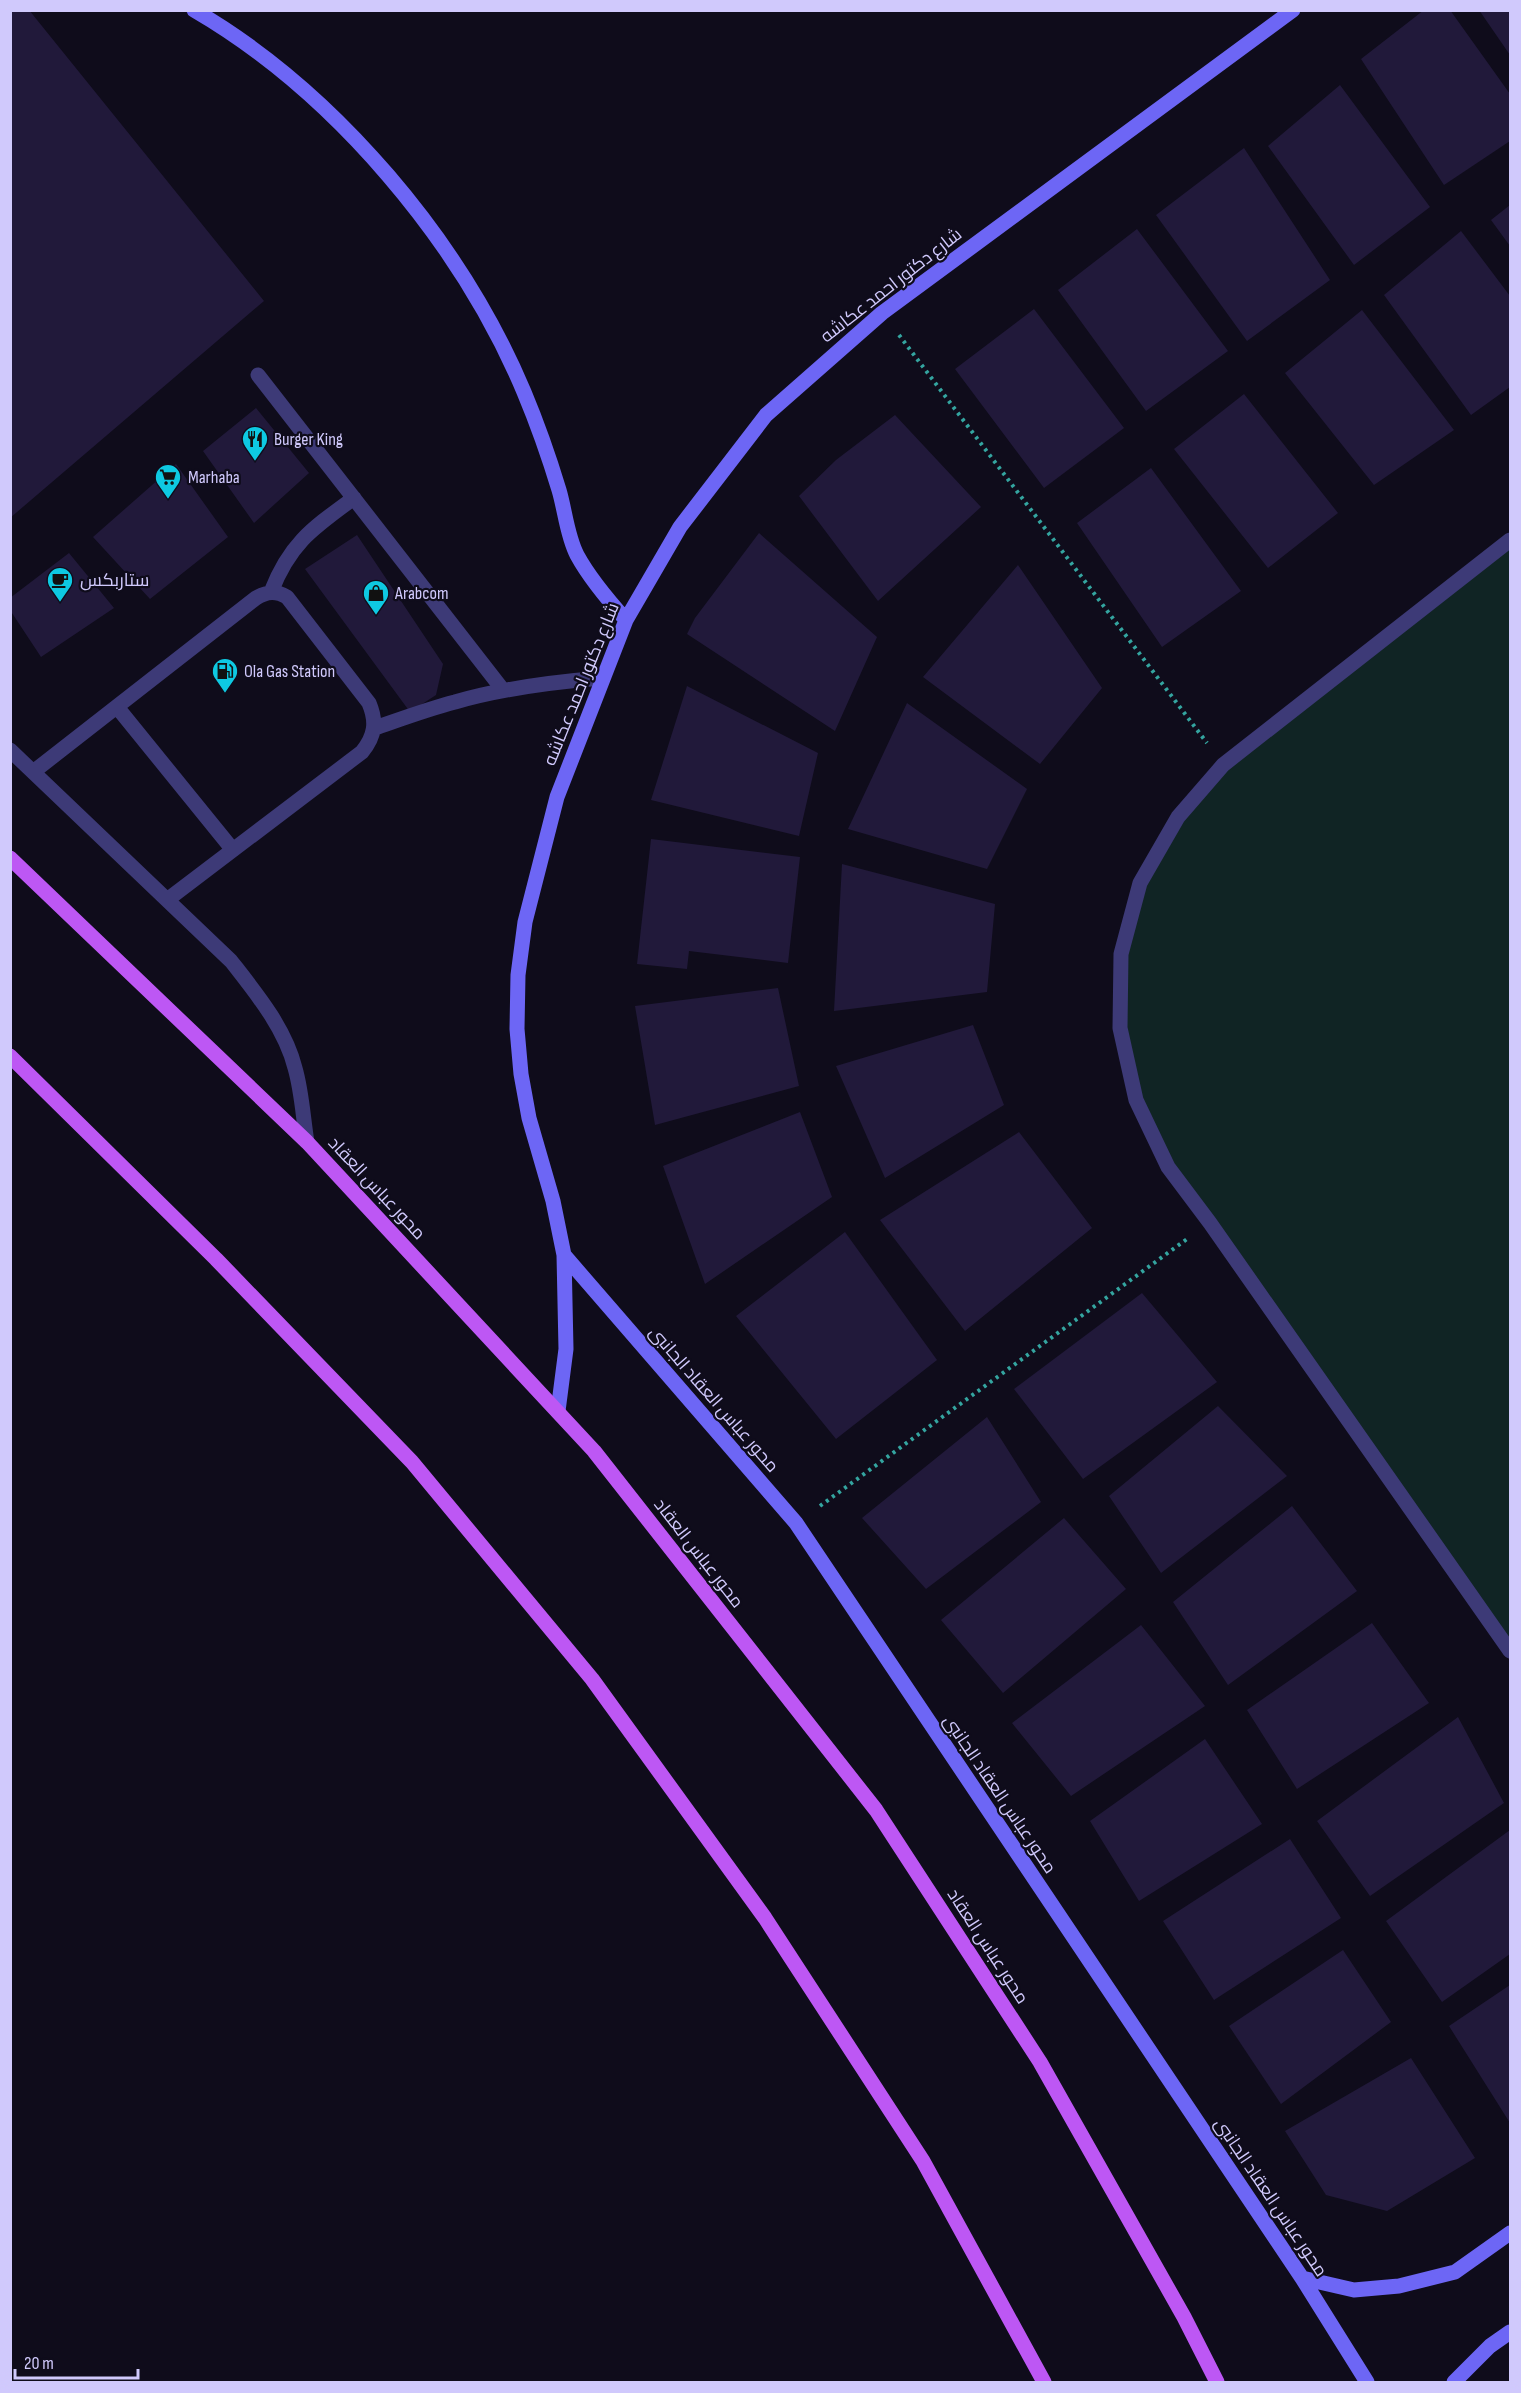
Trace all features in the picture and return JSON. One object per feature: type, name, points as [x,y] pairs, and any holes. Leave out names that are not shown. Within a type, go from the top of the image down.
[{"type":"main road","name":"محور عباس العقاد","points":[[10,858],[307,1142],[594,1451],[876,1810],[1040,2062],[1184,2317],[1216,2382]]},
{"type":"main road","points":[[10,1056],[216,1259],[412,1462],[592,1679],[765,1918],[923,2161],[1044,2382]]},
{"type":"street","points":[[194,10],[265,57],[329,113],[388,175],[440,243],[485,315],[523,391],[559,490],[576,553],[594,583],[626,620]]},
{"type":"street","name":"شارع دكتور احمد عكاشه","points":[[558,1411],[566,1349],[564,1255],[553,1201],[529,1118],[521,1074],[517,1029],[518,975],[525,921],[557,797],[626,620],[680,527],[766,415],[882,313],[1293,10]]},
{"type":"street","points":[[258,375],[503,690]]},
{"type":"street","points":[[271,592],[284,563],[296,546],[310,531],[354,498]]},
{"type":"street","points":[[1510,540],[1223,765],[1178,818],[1140,883],[1121,954],[1120,1028],[1136,1100],[1168,1167],[1210,1223],[1510,1651]]},
{"type":"street","points":[[33,772],[256,598],[271,592],[287,597],[369,703],[374,715],[375,728],[370,741],[362,752],[167,900]]},
{"type":"street","points":[[375,728],[455,701],[503,690],[552,682],[602,678]]},
{"type":"street","points":[[117,707],[233,850]]},
{"type":"street","points":[[10,750],[231,961],[258,995],[279,1030],[295,1067],[307,1142]]},
{"type":"street","name":"محور عباس العقاد الجانبى","points":[[564,1255],[796,1524],[1302,2278],[1367,2382]]},
{"type":"street","points":[[1302,2278],[1354,2290],[1399,2286],[1455,2272],[1510,2233]]},
{"type":"street","points":[[1455,2382],[1490,2346],[1510,2332]]},
{"type":"path","points":[[882,313],[1223,765]]},
{"type":"path","points":[[796,1524],[1210,1223]]},
{"type":"green space","points":[[1510,540],[1510,1651],[1210,1223],[1136,1100],[1120,1028],[1121,954],[1140,883],[1223,765]]},
{"type":"building","points":[[10,10],[29,10],[264,301],[10,518]]},
{"type":"building","points":[[1424,10],[1450,10],[1510,94],[1510,141],[1444,185],[1361,59]]},
{"type":"building","points":[[1479,10],[1510,10],[1510,55]]},
{"type":"building","points":[[1340,85],[1430,207],[1354,265],[1268,146]]},
{"type":"building","points":[[1244,148],[1330,280],[1247,341],[1156,215]]},
{"type":"building","points":[[1510,205],[1510,246],[1491,220]]},
{"type":"building","points":[[1137,229],[1228,351],[1146,411],[1058,290]]},
{"type":"building","points":[[1461,231],[1510,296],[1510,387],[1471,415],[1384,295]]},
{"type":"building","points":[[1034,309],[1124,428],[1044,488],[955,369]]},
{"type":"building","points":[[1362,310],[1454,430],[1374,485],[1285,373]]},
{"type":"building","points":[[1244,394],[1338,513],[1268,568],[1174,449]]},
{"type":"building","name":"Burger King","points":[[256,408],[309,473],[254,523],[203,451]]},
{"type":"building","points":[[895,415],[981,507],[878,601],[799,496],[836,460]]},
{"type":"building","name":"Marhaba","points":[[176,464],[228,537],[150,599],[93,537]]},
{"type":"building","points":[[1151,468],[1241,591],[1162,647],[1077,523]]},
{"type":"building","points":[[759,533],[877,637],[835,731],[687,634],[695,618]]},
{"type":"building","name":"Arabcom","points":[[357,535],[443,664],[436,695],[410,712],[305,569]]},
{"type":"building","name":"ستاربكس","points":[[69,553],[114,608],[41,657],[10,610],[10,598]]},
{"type":"building","points":[[1018,565],[1102,688],[1040,764],[923,677]]},
{"type":"building","points":[[687,686],[818,753],[799,836],[651,800]]},
{"type":"building","points":[[907,703],[1027,789],[987,869],[848,829]]},
{"type":"building","points":[[651,839],[800,857],[788,963],[689,951],[687,969],[637,964]]},
{"type":"building","points":[[842,864],[995,904],[987,992],[834,1011]]},
{"type":"building","points":[[778,988],[799,1086],[655,1125],[635,1006]]},
{"type":"building","points":[[973,1025],[1004,1105],[885,1178],[836,1066]]},
{"type":"building","points":[[800,1112],[832,1197],[705,1284],[663,1166]]},
{"type":"building","points":[[1019,1132],[1092,1228],[965,1331],[880,1220]]},
{"type":"building","points":[[845,1232],[937,1360],[836,1439],[736,1316]]},
{"type":"building","points":[[1142,1293],[1217,1382],[1083,1479],[1014,1389]]},
{"type":"building","points":[[1218,1406],[1287,1476],[1161,1573],[1109,1496]]},
{"type":"building","points":[[987,1417],[1041,1502],[926,1589],[862,1518]]},
{"type":"building","points":[[1292,1506],[1357,1591],[1228,1685],[1173,1602]]},
{"type":"building","points":[[1064,1518],[1126,1589],[1003,1693],[941,1620]]},
{"type":"building","points":[[1372,1623],[1429,1703],[1297,1789],[1247,1710]]},
{"type":"building","points":[[1141,1625],[1205,1706],[1071,1796],[1012,1723]]},
{"type":"building","points":[[1458,1717],[1504,1803],[1370,1896],[1317,1821]]},
{"type":"building","points":[[1205,1739],[1262,1824],[1139,1901],[1090,1821]]},
{"type":"building","points":[[1510,1830],[1510,1954],[1442,2002],[1386,1921]]},
{"type":"building","points":[[1290,1839],[1341,1918],[1214,2000],[1163,1921]]},
{"type":"building","points":[[1343,1950],[1391,2022],[1281,2104],[1229,2026]]},
{"type":"building","points":[[1510,1985],[1510,2123],[1449,2026]]},
{"type":"building","points":[[1411,2058],[1475,2158],[1387,2211],[1326,2195],[1285,2131]]},
{"type":"place","name":"Burger King","points":[[255,462]]},
{"type":"place","name":"Marhaba","points":[[168,500]]},
{"type":"place","name":"ستاربكس","points":[[60,603]]},
{"type":"place","name":"Arabcom","points":[[376,616]]},
{"type":"place","name":"Ola Gas Station","points":[[225,694]]}]
